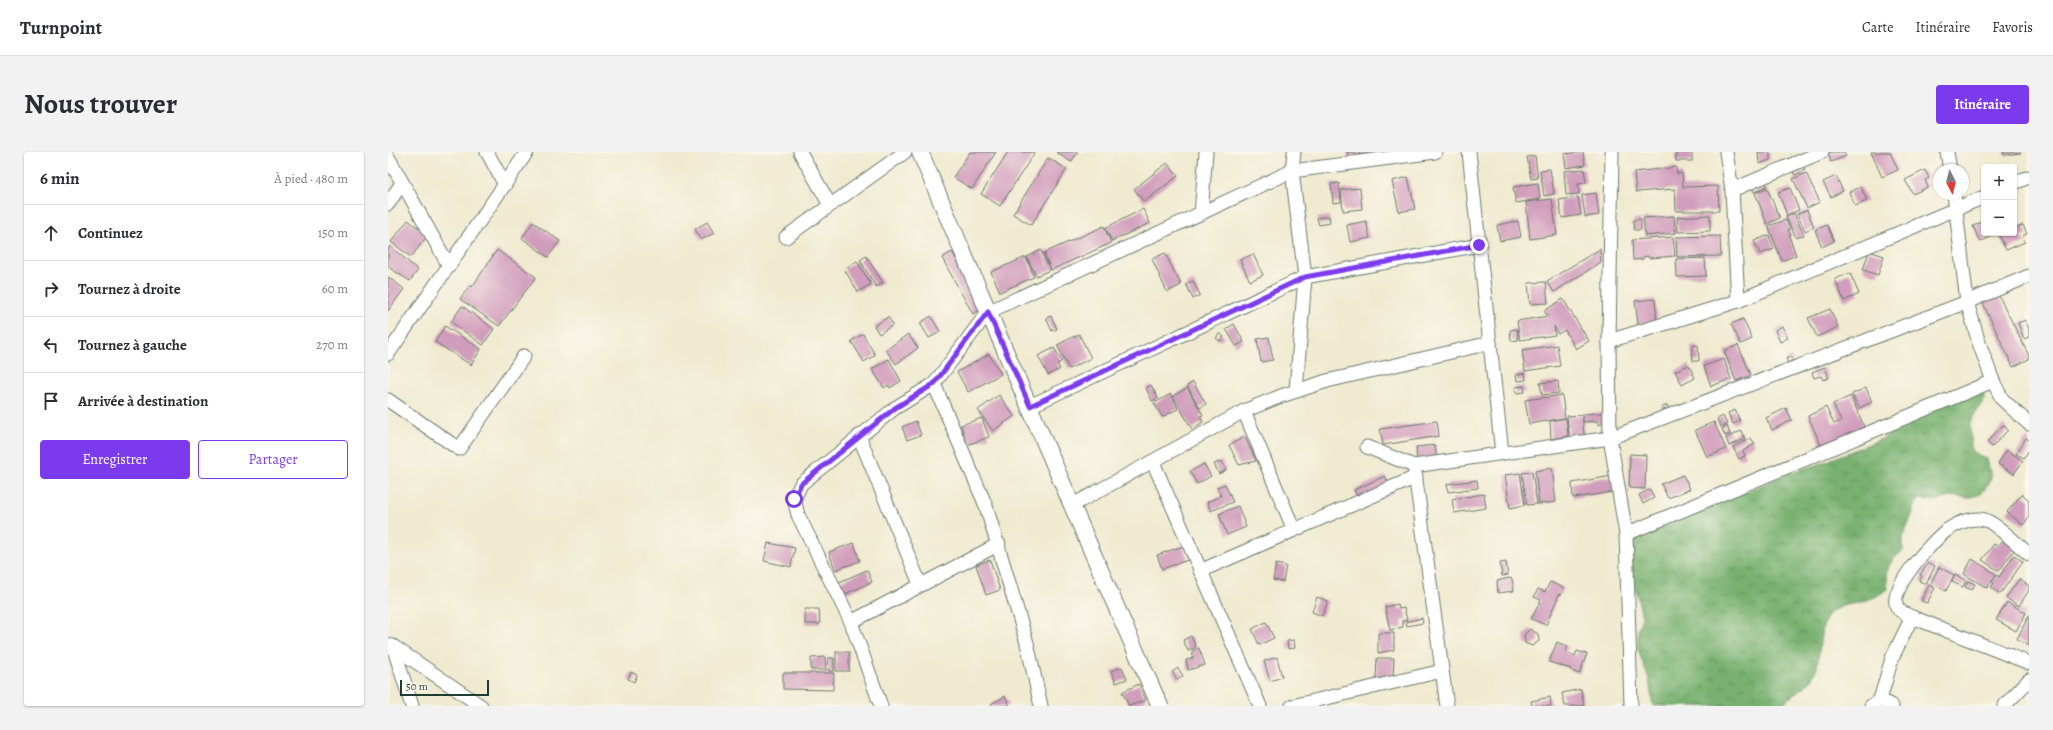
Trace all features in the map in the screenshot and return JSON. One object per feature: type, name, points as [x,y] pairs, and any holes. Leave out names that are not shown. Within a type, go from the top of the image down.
[{"type":"street","points":[[487,152],[505,185]]},
{"type":"street","points":[[388,354],[527,152]]},
{"type":"street","points":[[800,152],[830,205]]},
{"type":"street","points":[[786,236],[905,152]]},
{"type":"street","points":[[920,152],[1030,406],[1071,506],[1160,706]]},
{"type":"street","points":[[1201,214],[1206,152]]},
{"type":"street","points":[[1294,152],[1292,171],[1305,277],[1296,390]]},
{"type":"street","points":[[881,706],[852,622],[798,514],[794,499],[801,484],[895,408],[934,384],[988,312],[1292,171],[1435,152]]},
{"type":"street","points":[[1468,152],[1502,454]]},
{"type":"street","points":[[1612,152],[1609,341],[1610,438],[1626,534],[1631,706]]},
{"type":"street","points":[[1726,152],[1732,190],[1738,301]]},
{"type":"street","points":[[1732,190],[1822,152]]},
{"type":"street","points":[[1947,152],[1949,164]]},
{"type":"street","points":[[388,157],[449,266]]},
{"type":"street","points":[[2017,182],[2029,177]]},
{"type":"street","points":[[388,204],[402,183]]},
{"type":"street","points":[[1609,341],[1738,301],[1981,198]]},
{"type":"street","points":[[1955,200],[1967,302],[1979,343],[1993,381],[2002,399],[2029,424]]},
{"type":"street","points":[[1030,406],[1305,277],[1479,245]]},
{"type":"street","points":[[1200,571],[1294,530],[1415,472],[1502,454],[1610,438],[1967,302],[2029,276]]},
{"type":"street","points":[[1071,506],[1244,411],[1296,390],[1327,381],[1490,343]]},
{"type":"street","points":[[388,400],[459,449],[524,356]]},
{"type":"street","points":[[1626,534],[1993,381]]},
{"type":"street","points":[[934,384],[986,506],[999,544],[1027,643],[1041,706]]},
{"type":"street","points":[[1244,411],[1294,530]]},
{"type":"street","points":[[859,436],[920,584]]},
{"type":"street","points":[[1367,447],[1415,472]]},
{"type":"street","points":[[1153,462],[1260,706]]},
{"type":"street","points":[[1415,472],[1447,706]]},
{"type":"street","points":[[2029,554],[1987,520],[1978,519],[1966,521],[1947,530],[1910,568],[1896,595],[1897,607],[1912,618],[2029,663]]},
{"type":"street","points":[[852,622],[920,584],[999,544]]},
{"type":"street","points":[[1892,706],[1876,703],[1892,658],[1912,618]]},
{"type":"street","points":[[390,644],[409,706]]},
{"type":"street","points":[[390,644],[482,706]]},
{"type":"street","points":[[1292,706],[1442,671]]},
{"type":"street","points":[[2004,706],[2029,680]]},
{"type":"green space","points":[[1981,389],[1985,399],[1970,422],[1971,450],[1978,456],[1987,459],[1991,477],[1989,484],[1981,494],[1967,498],[1955,496],[1935,501],[1918,499],[1903,538],[1903,551],[1894,559],[1889,567],[1887,576],[1888,589],[1875,597],[1862,602],[1842,606],[1828,614],[1821,632],[1818,661],[1814,675],[1804,687],[1784,702],[1775,706],[1653,706],[1649,679],[1638,650],[1638,630],[1642,617],[1636,590],[1629,578],[1626,548],[1643,532],[1668,525],[1722,497],[1739,495],[1790,472],[1817,465],[1884,438],[1909,419]]},
{"type":"building","points":[[970,152],[996,152],[972,189],[953,177]]},
{"type":"building","points":[[1008,152],[1035,152],[1000,206],[981,194]]},
{"type":"building","points":[[1056,152],[1078,152],[1071,162]]},
{"type":"building","points":[[1347,152],[1356,152],[1357,162],[1349,163]]},
{"type":"building","points":[[1359,152],[1367,152],[1368,160],[1360,161]]},
{"type":"building","points":[[1583,152],[1585,165],[1566,168],[1564,154]]},
{"type":"building","points":[[1676,152],[1692,152],[1692,161],[1676,161]]},
{"type":"building","points":[[1758,152],[1770,152],[1770,160],[1759,164]]},
{"type":"building","points":[[1844,152],[1846,156],[1831,162],[1828,153]]},
{"type":"building","points":[[1871,152],[1890,152],[1898,170],[1882,177]]},
{"type":"building","points":[[2003,152],[2021,152],[2021,153],[2004,155]]},
{"type":"building","points":[[1535,156],[1538,178],[1531,179],[1527,157]]},
{"type":"building","points":[[1048,158],[1067,169],[1031,225],[1013,214]]},
{"type":"building","points":[[1801,162],[1805,170],[1795,175],[1791,168]]},
{"type":"building","points":[[1167,163],[1178,176],[1144,202],[1134,189]]},
{"type":"building","points":[[1676,167],[1677,174],[1682,173],[1683,187],[1718,186],[1719,211],[1676,211],[1675,189],[1636,192],[1634,172]]},
{"type":"building","points":[[1550,169],[1554,194],[1544,196],[1540,170]]},
{"type":"building","points":[[1584,169],[1586,183],[1578,184],[1579,194],[1566,195],[1564,171]]},
{"type":"building","points":[[1925,170],[1929,178],[1925,180],[1928,187],[1913,194],[1905,180]]},
{"type":"building","points":[[1806,173],[1820,202],[1807,208],[1793,179]]},
{"type":"building","points":[[1836,176],[1843,191],[1831,197],[1823,182]]},
{"type":"building","points":[[1408,177],[1415,209],[1399,212],[1392,181]]},
{"type":"building","points":[[1764,180],[1767,186],[1754,192],[1751,185]]},
{"type":"building","points":[[1339,183],[1341,202],[1333,203],[1331,184]]},
{"type":"building","points":[[1538,183],[1540,199],[1516,203],[1513,187]]},
{"type":"building","points":[[1861,187],[1867,201],[1855,206],[1849,192]]},
{"type":"building","points":[[1360,188],[1362,209],[1343,211],[1341,190]]},
{"type":"building","points":[[1767,188],[1780,218],[1767,224],[1755,193]]},
{"type":"building","points":[[1790,188],[1799,210],[1787,215],[1778,192]]},
{"type":"building","points":[[1596,193],[1599,215],[1585,217],[1582,195]]},
{"type":"building","points":[[1578,197],[1581,215],[1562,218],[1559,200]]},
{"type":"building","points":[[1552,199],[1557,235],[1530,239],[1526,202]]},
{"type":"building","points":[[1143,209],[1150,223],[1112,241],[1105,228]]},
{"type":"building","points":[[1807,210],[1814,227],[1805,231],[1797,214]]},
{"type":"building","points":[[1794,213],[1804,235],[1796,238],[1786,217]]},
{"type":"building","points":[[1710,215],[1710,231],[1678,232],[1677,217]]},
{"type":"building","points":[[1329,216],[1330,223],[1319,225],[1317,218]]},
{"type":"building","points":[[1674,216],[1676,233],[1645,236],[1643,218]]},
{"type":"building","points":[[1641,219],[1641,230],[1634,230],[1633,220]]},
{"type":"building","points":[[408,220],[428,235],[411,257],[391,242]]},
{"type":"building","points":[[1786,220],[1790,229],[1788,230],[1791,235],[1789,236],[1796,255],[1782,261],[1768,226]]},
{"type":"building","points":[[1366,221],[1370,238],[1350,242],[1347,225]]},
{"type":"building","points":[[1518,221],[1521,237],[1500,241],[1497,225]]},
{"type":"building","points":[[533,222],[560,241],[548,257],[522,238]]},
{"type":"building","points":[[707,222],[714,233],[701,240],[695,229]]},
{"type":"building","points":[[1981,222],[1981,236],[1993,236],[1980,242],[1973,226]]},
{"type":"building","points":[[1827,225],[1834,241],[1822,247],[1815,230]]},
{"type":"building","points":[[2023,225],[2027,234],[2022,236],[2025,242],[2006,250],[1999,236],[2017,236],[2017,228]]},
{"type":"building","points":[[1104,226],[1111,243],[1051,270],[1044,253]]},
{"type":"building","points":[[1769,235],[1774,249],[1760,254],[1754,241]]},
{"type":"building","points":[[1720,236],[1721,256],[1677,257],[1676,237]]},
{"type":"building","points":[[1673,237],[1675,256],[1649,258],[1648,256],[1643,257],[1643,259],[1633,260],[1632,240]]},
{"type":"building","points":[[390,246],[418,270],[410,281],[388,267],[388,250]]},
{"type":"building","points":[[1600,249],[1601,262],[1554,292],[1547,281]]},
{"type":"building","points":[[497,250],[536,277],[499,326],[460,299],[470,285],[472,287]]},
{"type":"building","points":[[1041,250],[1050,270],[1036,276],[1027,257]]},
{"type":"building","points":[[1869,251],[1884,256],[1878,275],[1863,270]]},
{"type":"building","points":[[952,252],[983,308],[973,314],[942,258]]},
{"type":"building","points":[[1165,253],[1181,285],[1167,292],[1152,259]]},
{"type":"building","points":[[1253,254],[1263,275],[1250,281],[1240,260]]},
{"type":"building","points":[[866,256],[883,283],[876,287],[860,260]]},
{"type":"building","points":[[1026,257],[1034,277],[1000,292],[991,272]]},
{"type":"building","points":[[1705,258],[1706,276],[1677,277],[1676,259]]},
{"type":"building","points":[[857,261],[871,284],[858,292],[844,269]]},
{"type":"building","points":[[1850,273],[1859,294],[1844,301],[1835,279]]},
{"type":"building","points":[[388,277],[404,289],[388,311]]},
{"type":"building","points":[[1193,281],[1200,295],[1193,299],[1186,284]]},
{"type":"building","points":[[1546,282],[1548,303],[1530,304],[1528,283]]},
{"type":"building","points":[[1998,294],[2029,356],[2029,359],[2013,367],[1982,301]]},
{"type":"building","points":[[1563,299],[1589,341],[1576,349],[1565,330],[1558,334],[1554,326],[1555,335],[1520,340],[1517,321],[1548,316],[1544,311]]},
{"type":"building","points":[[1655,299],[1657,323],[1639,331],[1635,301]]},
{"type":"building","points":[[462,306],[494,329],[483,345],[451,322]]},
{"type":"building","points":[[1830,309],[1838,327],[1817,337],[1808,318]]},
{"type":"building","points":[[931,316],[940,332],[929,338],[920,323]]},
{"type":"building","points":[[1051,316],[1057,329],[1052,331],[1046,318]]},
{"type":"building","points":[[888,317],[893,325],[879,334],[874,326]]},
{"type":"building","points":[[1743,319],[1752,339],[1741,344],[1731,324]]},
{"type":"building","points":[[2025,320],[2029,329],[2029,337],[2024,339],[2018,323]]},
{"type":"building","points":[[1234,324],[1244,342],[1236,346],[1226,329]]},
{"type":"building","points":[[445,326],[481,349],[471,365],[435,342]]},
{"type":"building","points":[[1782,326],[1788,338],[1780,342],[1775,330]]},
{"type":"building","points":[[1517,329],[1518,340],[1511,341],[1510,330]]},
{"type":"building","points":[[1220,333],[1224,337],[1220,341],[1216,338]]},
{"type":"building","points":[[863,334],[875,355],[864,362],[851,341]]},
{"type":"building","points":[[908,334],[918,348],[896,364],[886,350]]},
{"type":"building","points":[[1079,334],[1091,358],[1069,369],[1057,345]]},
{"type":"building","points":[[1269,337],[1273,360],[1261,362],[1257,339]]},
{"type":"building","points":[[1557,345],[1560,366],[1525,371],[1522,350]]},
{"type":"building","points":[[1698,345],[1699,361],[1693,361],[1691,346]]},
{"type":"building","points":[[1738,345],[1751,375],[1736,381],[1724,351]]},
{"type":"building","points":[[1054,348],[1062,361],[1057,364],[1060,369],[1048,375],[1038,356]]},
{"type":"building","points":[[989,354],[1001,374],[968,392],[957,372]]},
{"type":"building","points":[[1791,356],[1793,360],[1788,363],[1786,359]]},
{"type":"building","points":[[889,359],[901,381],[890,388],[888,385],[884,388],[872,369]]},
{"type":"building","points":[[1724,359],[1731,379],[1711,386],[1704,366]]},
{"type":"building","points":[[1689,365],[1695,378],[1682,385],[1675,371]]},
{"type":"building","points":[[1825,367],[1829,378],[1823,380],[1821,376],[1814,378],[1812,372]]},
{"type":"building","points":[[1525,373],[1526,380],[1517,381],[1516,375]]},
{"type":"building","points":[[1558,381],[1559,393],[1542,395],[1540,383]]},
{"type":"building","points":[[1193,382],[1206,404],[1200,408],[1187,386]]},
{"type":"building","points":[[1151,385],[1158,398],[1152,401],[1146,388]]},
{"type":"building","points":[[1524,386],[1525,392],[1516,393],[1515,387]]},
{"type":"building","points":[[1187,388],[1203,415],[1200,416],[1203,422],[1192,429],[1173,396]]},
{"type":"building","points":[[1866,388],[1872,402],[1859,408],[1852,394]]},
{"type":"building","points":[[1171,394],[1178,409],[1162,417],[1154,403]]},
{"type":"building","points":[[999,395],[1014,416],[993,431],[978,410]]},
{"type":"building","points":[[1562,395],[1565,418],[1529,424],[1525,400]]},
{"type":"building","points":[[1851,396],[1865,429],[1822,448],[1808,416],[1826,407],[1834,424],[1841,421],[1833,404]]},
{"type":"building","points":[[1667,405],[1671,413],[1665,416],[1661,408]]},
{"type":"building","points":[[1786,408],[1792,420],[1772,430],[1766,418]]},
{"type":"building","points":[[1735,410],[1740,421],[1733,424],[1728,413]]},
{"type":"building","points":[[1611,412],[1605,432],[1603,423],[1598,425],[1598,421],[1583,422],[1583,414]]},
{"type":"building","points":[[1582,415],[1585,443],[1570,444],[1567,416]]},
{"type":"building","points":[[1723,416],[1727,424],[1721,427],[1717,419]]},
{"type":"building","points":[[982,418],[989,437],[967,445],[961,425]]},
{"type":"building","points":[[1566,418],[1568,436],[1551,439],[1550,421]]},
{"type":"building","points":[[916,421],[921,435],[907,440],[902,427]]},
{"type":"building","points":[[1437,421],[1439,436],[1383,445],[1380,429]]},
{"type":"building","points":[[1714,422],[1726,449],[1707,457],[1695,430]]},
{"type":"building","points":[[2003,425],[2008,430],[1992,447],[1987,442]]},
{"type":"building","points":[[1727,426],[1730,434],[1725,436],[1722,429]]},
{"type":"building","points":[[1741,431],[1745,439],[1729,446],[1726,438]]},
{"type":"building","points":[[1245,437],[1256,461],[1239,465],[1229,445]]},
{"type":"building","points":[[1751,438],[1755,444],[1743,451],[1745,456],[1739,459],[1733,447]]},
{"type":"building","points":[[2026,438],[2029,440],[2029,450],[2024,458],[2016,454]]},
{"type":"building","points":[[1435,445],[1437,462],[1417,464],[1416,447]]},
{"type":"building","points":[[2007,450],[2023,461],[2014,474],[1998,464]]},
{"type":"building","points":[[1630,454],[1646,455],[1645,489],[1629,488]]},
{"type":"building","points":[[1222,461],[1226,470],[1219,474],[1214,464]]},
{"type":"building","points":[[1204,464],[1211,476],[1197,484],[1190,472]]},
{"type":"building","points":[[1552,468],[1556,502],[1539,504],[1535,471]]},
{"type":"building","points":[[1532,472],[1537,504],[1527,505],[1522,473]]},
{"type":"building","points":[[1520,473],[1525,505],[1510,508],[1505,475]]},
{"type":"building","points":[[1683,475],[1690,489],[1668,498],[1661,484]]},
{"type":"building","points":[[1385,476],[1394,492],[1363,508],[1354,490]]},
{"type":"building","points":[[1612,476],[1614,492],[1573,498],[1572,483]]},
{"type":"building","points":[[1477,480],[1478,488],[1448,492],[1447,484]]},
{"type":"building","points":[[1225,484],[1233,502],[1211,511],[1207,502],[1221,496],[1217,487]]},
{"type":"building","points":[[1650,489],[1654,498],[1643,504],[1639,495]]},
{"type":"building","points":[[1484,494],[1486,508],[1454,513],[1452,499]]},
{"type":"building","points":[[2022,494],[2029,500],[2029,518],[2023,525],[2007,512]]},
{"type":"building","points":[[1238,506],[1246,527],[1227,535],[1219,514]]},
{"type":"building","points":[[2004,538],[2016,547],[1999,571],[1982,560],[1994,544],[1998,546]]},
{"type":"building","points":[[768,543],[795,548],[791,567],[764,561]]},
{"type":"building","points":[[854,543],[860,561],[835,570],[829,552]]},
{"type":"building","points":[[1183,546],[1188,560],[1162,569],[1157,555]]},
{"type":"building","points":[[2014,555],[2023,562],[2000,594],[1991,587],[1994,583],[1992,582],[1997,575],[1999,577]]},
{"type":"building","points":[[1972,559],[1996,574],[1987,588],[1964,574]]},
{"type":"building","points":[[990,560],[1000,590],[986,595],[976,565]]},
{"type":"building","points":[[1506,562],[1508,575],[1502,576],[1500,563]]},
{"type":"building","points":[[1928,563],[1935,566],[1926,584],[1919,581],[1922,576],[1920,575]]},
{"type":"building","points":[[1276,564],[1286,566],[1283,582],[1273,580]]},
{"type":"building","points":[[1939,567],[1954,575],[1946,591],[1931,583]]},
{"type":"building","points":[[867,570],[872,582],[843,595],[837,583]]},
{"type":"building","points":[[1955,575],[1966,580],[1963,587],[1952,582]]},
{"type":"building","points":[[1509,578],[1512,579],[1514,591],[1498,593],[1497,581]]},
{"type":"building","points":[[2019,579],[2029,586],[2029,590],[2019,606],[2006,598]]},
{"type":"building","points":[[1968,581],[1975,584],[1972,590],[1965,587]]},
{"type":"building","points":[[1550,582],[1564,588],[1561,595],[1559,594],[1546,625],[1531,619],[1541,600],[1534,597],[1538,589],[1545,592]]},
{"type":"building","points":[[1929,585],[1935,588],[1927,603],[1921,601]]},
{"type":"building","points":[[1317,597],[1328,601],[1322,616],[1312,612]]},
{"type":"building","points":[[2007,602],[2026,613],[2016,631],[1996,620]]},
{"type":"building","points":[[1398,604],[1399,609],[1404,608],[1407,620],[1402,621],[1403,627],[1390,630],[1385,607]]},
{"type":"building","points":[[805,609],[819,609],[820,624],[805,624]]},
{"type":"building","points":[[2029,615],[2029,646],[2017,639]]},
{"type":"building","points":[[1422,618],[1423,623],[1407,626],[1406,622]]},
{"type":"building","points":[[1266,622],[1274,638],[1259,645],[1252,629]]},
{"type":"building","points":[[1530,629],[1538,634],[1539,641],[1532,646],[1525,643],[1524,635]]},
{"type":"building","points":[[1378,633],[1394,633],[1394,650],[1378,653]]},
{"type":"building","points":[[1191,636],[1196,647],[1188,651],[1183,640]]},
{"type":"building","points":[[1294,640],[1295,648],[1288,649],[1287,641]]},
{"type":"building","points":[[1557,642],[1568,647],[1565,652],[1575,656],[1577,651],[1587,654],[1579,674],[1570,670],[1571,669],[1549,662]]},
{"type":"building","points":[[1199,648],[1205,665],[1188,670],[1186,660],[1193,658],[1192,651]]},
{"type":"building","points":[[836,652],[849,652],[849,671],[836,671]]},
{"type":"building","points":[[825,657],[826,670],[811,670],[811,658]]},
{"type":"building","points":[[1277,657],[1282,677],[1270,681],[1264,661]]},
{"type":"building","points":[[828,658],[834,658],[834,671],[829,671]]},
{"type":"building","points":[[1377,658],[1394,658],[1393,681],[1376,680]]},
{"type":"building","points":[[1122,667],[1127,679],[1116,683],[1111,671]]},
{"type":"building","points":[[1178,668],[1183,676],[1177,680],[1172,672]]},
{"type":"building","points":[[631,672],[637,675],[634,682],[628,679]]},
{"type":"building","points":[[783,673],[834,673],[833,690],[783,689]]},
{"type":"building","points":[[1139,684],[1146,700],[1129,706],[1122,692]]},
{"type":"building","points":[[1581,689],[1584,706],[1565,706],[1562,693]]},
{"type":"building","points":[[1005,696],[1010,706],[992,706],[991,704]]},
{"type":"building","points":[[1550,697],[1551,706],[1532,706],[1531,701]]},
{"type":"route","points":[[794,499],[801,484],[859,436],[895,408],[934,384],[988,312],[1030,406],[1305,277],[1479,245]]}]
